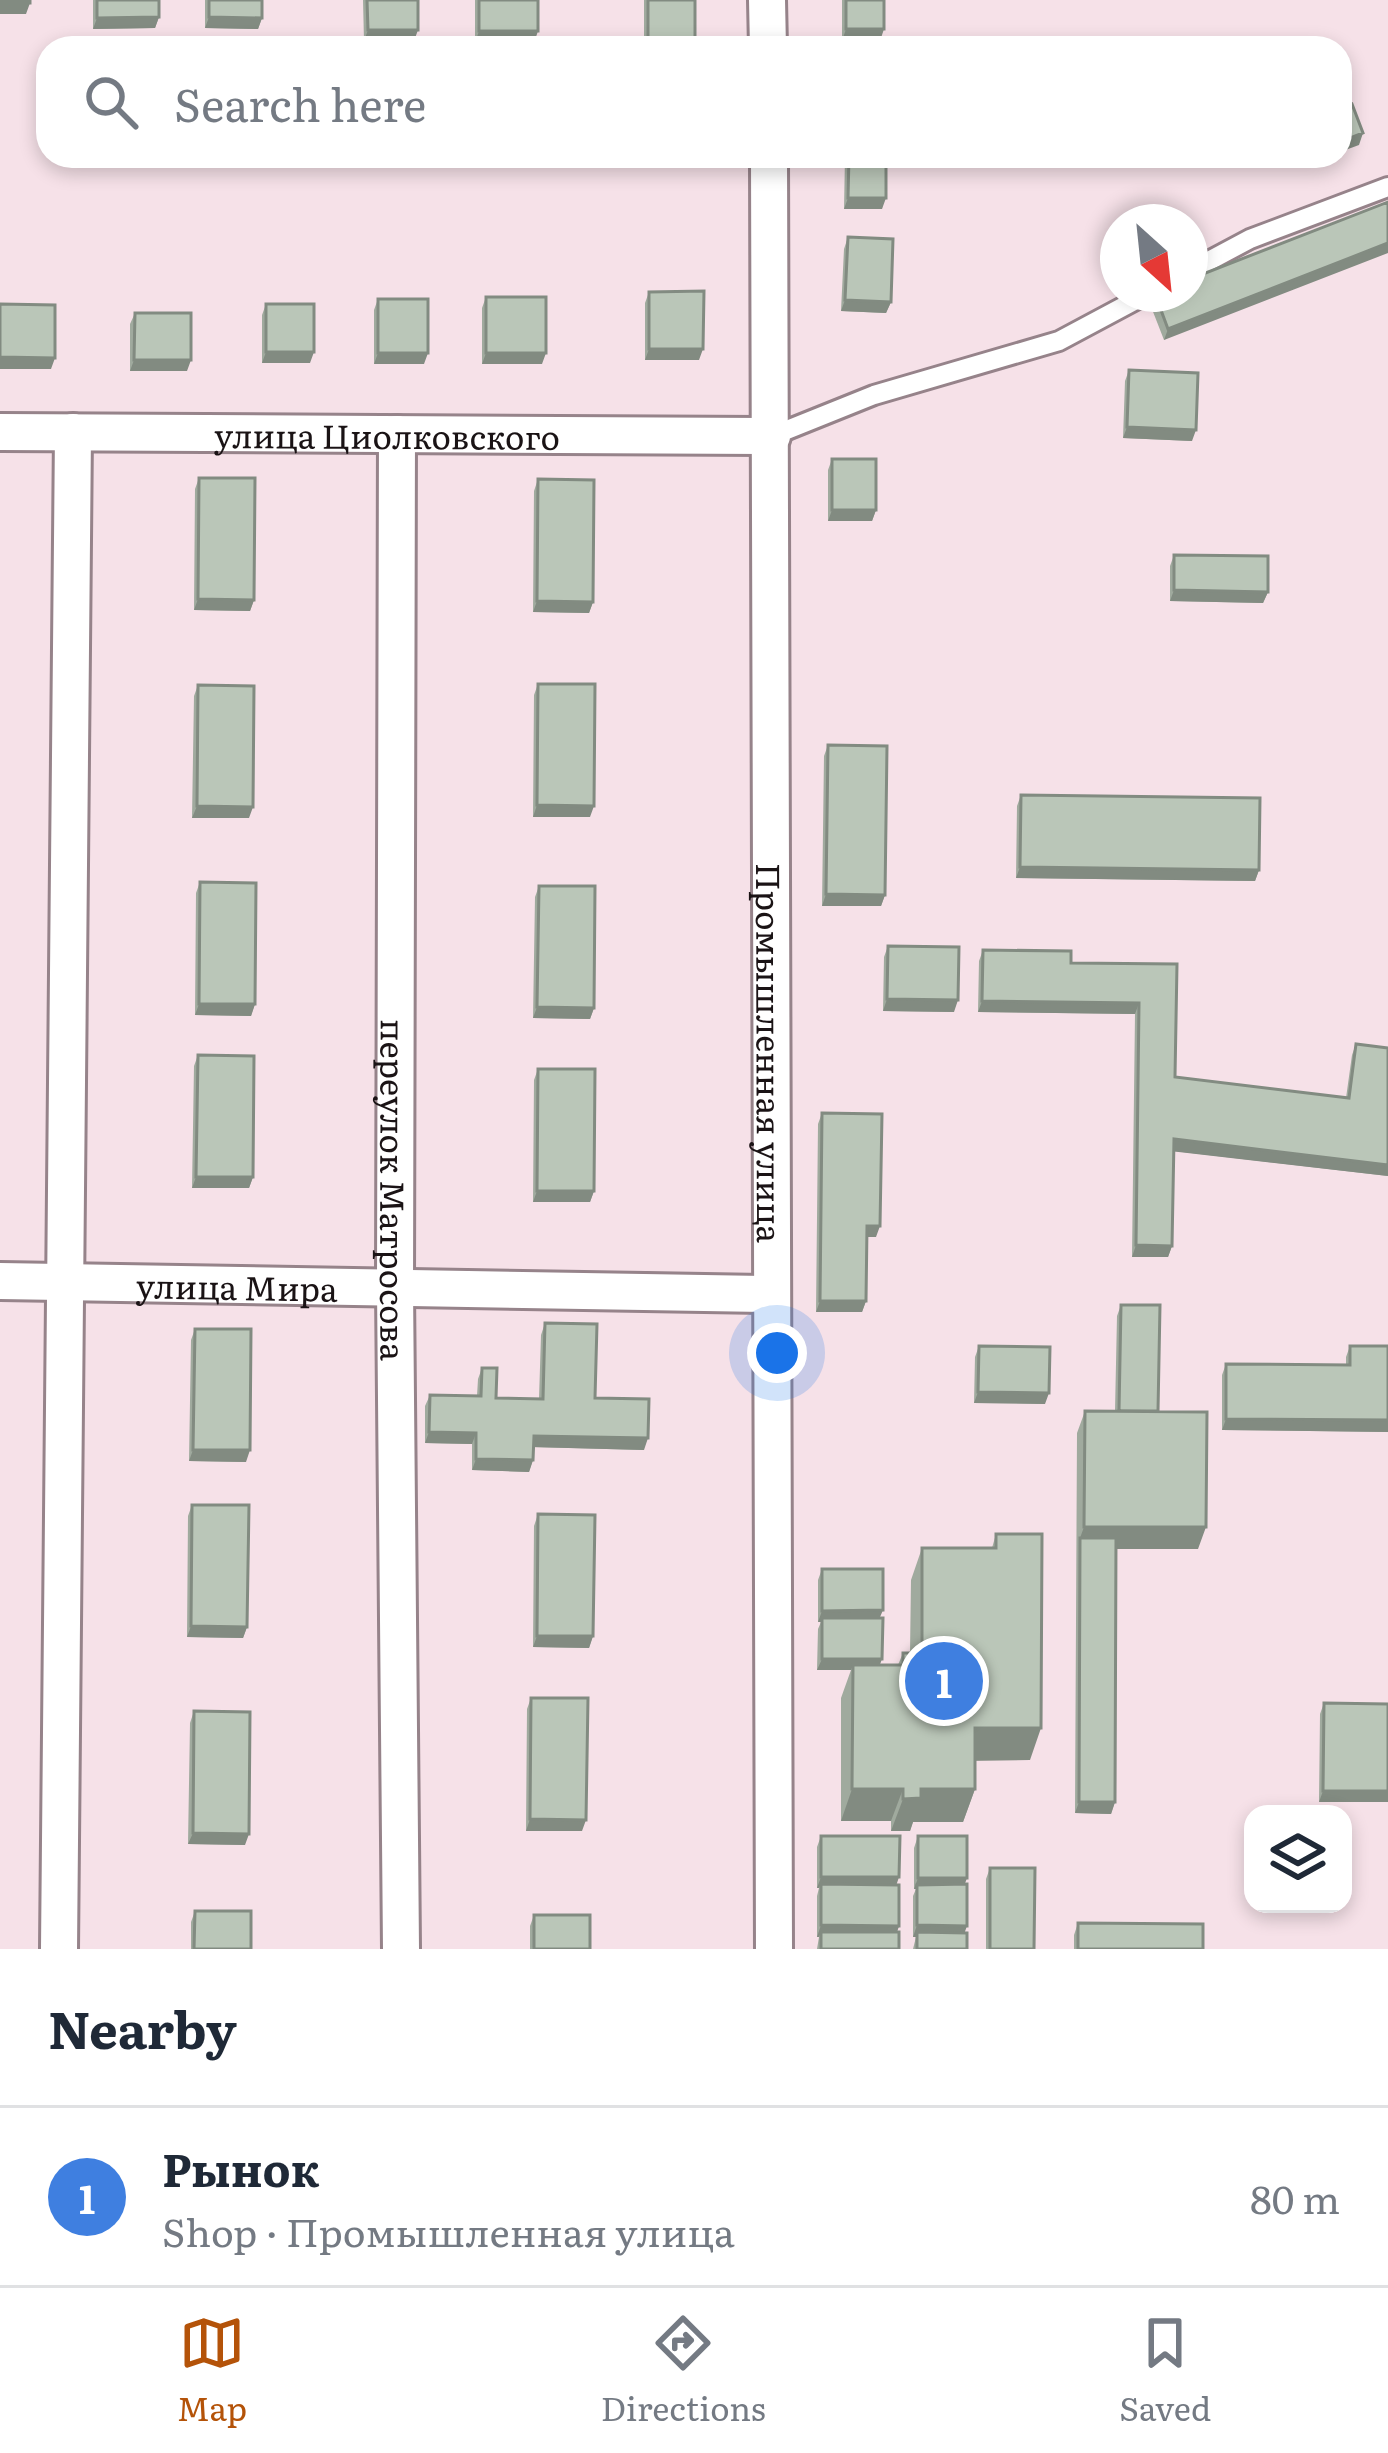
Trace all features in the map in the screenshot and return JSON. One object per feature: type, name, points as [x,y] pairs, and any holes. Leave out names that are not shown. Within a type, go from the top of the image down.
[{"type":"street","points":[[767,0],[768,36]]},
{"type":"street","name":"Промышленная улица","points":[[769,168],[775,1949]]},
{"type":"street","name":"улица Циолковского","points":[[0,432],[772,436]]},
{"type":"street","points":[[59,1949],[73,432]]},
{"type":"street","name":"переулок Матросова","points":[[398,434],[395,1288],[401,1949]]},
{"type":"street","name":"улица Мира","points":[[0,1281],[765,1294]]},
{"type":"lane","points":[[1208,261],[1250,238],[1388,187]]},
{"type":"lane","points":[[772,436],[874,395],[1059,341],[1113,312]]},
{"type":"building","points":[[97,0],[159,0],[159,17],[97,18]]},
{"type":"building","points":[[209,0],[262,0],[262,18],[209,17]]},
{"type":"building","points":[[367,0],[418,0],[418,30],[368,30]]},
{"type":"building","points":[[479,0],[538,0],[538,31],[479,31]]},
{"type":"building","points":[[648,0],[695,0],[695,36],[648,36]]},
{"type":"building","points":[[846,0],[884,0],[884,29],[846,29]]},
{"type":"building","points":[[1352,104],[1363,133],[1352,137]]},
{"type":"building","points":[[849,168],[886,168],[886,198],[848,198]]},
{"type":"building","points":[[1388,202],[1388,243],[1168,329],[1162,312],[1208,312],[1208,272]]},
{"type":"building","points":[[848,237],[893,239],[891,302],[845,300]]},
{"type":"building","points":[[704,291],[703,349],[649,349],[649,292]]},
{"type":"building","points":[[486,297],[546,297],[546,353],[486,353]]},
{"type":"building","points":[[378,299],[428,299],[428,353],[378,353]]},
{"type":"building","points":[[0,304],[55,305],[55,358],[0,357]]},
{"type":"building","points":[[266,304],[314,304],[314,352],[266,352]]},
{"type":"building","points":[[135,313],[191,313],[191,360],[134,360]]},
{"type":"building","points":[[1129,370],[1198,373],[1196,430],[1127,427]]},
{"type":"building","points":[[832,459],[876,459],[876,510],[832,510]]},
{"type":"building","points":[[199,478],[255,478],[254,600],[198,599]]},
{"type":"building","points":[[538,479],[594,480],[593,602],[537,601]]},
{"type":"building","points":[[1174,555],[1268,556],[1268,592],[1174,590]]},
{"type":"building","points":[[538,684],[595,684],[594,806],[537,805]]},
{"type":"building","points":[[198,685],[254,686],[253,807],[197,806]]},
{"type":"building","points":[[828,745],[887,746],[885,895],[826,894]]},
{"type":"building","points":[[1021,795],[1260,798],[1259,870],[1020,867]]},
{"type":"building","points":[[200,882],[256,883],[255,1004],[199,1004]]},
{"type":"building","points":[[539,886],[595,886],[594,1008],[537,1007]]},
{"type":"building","points":[[888,946],[959,947],[958,1000],[887,999]]},
{"type":"building","points":[[983,950],[1071,951],[1071,963],[1177,964],[1175,1077],[1349,1098],[1356,1044],[1388,1048],[1388,1165],[1174,1139],[1172,1246],[1136,1245],[1139,1003],[982,1001]]},
{"type":"building","points":[[198,1055],[254,1056],[253,1177],[196,1177]]},
{"type":"building","points":[[538,1069],[595,1069],[594,1191],[537,1191]]},
{"type":"building","points":[[822,1113],[882,1114],[880,1226],[867,1226],[866,1301],[820,1301]]},
{"type":"building","points":[[1121,1305],[1160,1305],[1158,1411],[1119,1411]]},
{"type":"building","points":[[545,1323],[597,1324],[595,1398],[649,1399],[648,1438],[534,1436],[533,1460],[476,1459],[476,1433],[429,1432],[430,1395],[481,1396],[482,1368],[497,1368],[496,1398],[543,1399]]},
{"type":"building","points":[[195,1329],[251,1329],[250,1450],[193,1450]]},
{"type":"building","points":[[979,1346],[1050,1347],[1049,1393],[978,1392]]},
{"type":"building","points":[[1350,1346],[1388,1346],[1388,1420],[1226,1419],[1226,1364],[1350,1365]]},
{"type":"building","points":[[1085,1411],[1207,1412],[1206,1527],[1084,1527]]},
{"type":"building","points":[[192,1505],[249,1505],[247,1627],[191,1626]]},
{"type":"building","points":[[538,1514],[595,1515],[593,1636],[537,1636]]},
{"type":"building","points":[[996,1534],[1042,1534],[1041,1728],[975,1728],[975,1789],[921,1789],[921,1798],[903,1799],[903,1789],[852,1789],[853,1665],[903,1665],[903,1653],[922,1653],[922,1548],[996,1548]]},
{"type":"building","points":[[1080,1538],[1116,1538],[1115,1802],[1079,1802]]},
{"type":"building","points":[[822,1569],[883,1569],[883,1610],[822,1611]]},
{"type":"building","points":[[822,1618],[883,1618],[882,1659],[822,1659]]},
{"type":"building","points":[[531,1698],[588,1698],[586,1820],[530,1819]]},
{"type":"building","points":[[1324,1703],[1388,1704],[1388,1791],[1323,1791]]},
{"type":"building","points":[[194,1711],[250,1712],[249,1834],[193,1833]]},
{"type":"building","points":[[821,1836],[900,1836],[899,1877],[821,1877]]},
{"type":"building","points":[[918,1836],[967,1836],[967,1878],[918,1878]]},
{"type":"building","points":[[990,1868],[1035,1868],[1034,1949],[990,1949]]},
{"type":"building","points":[[821,1884],[899,1885],[899,1926],[821,1925]]},
{"type":"building","points":[[967,1884],[967,1926],[917,1925],[917,1885]]},
{"type":"building","points":[[195,1911],[251,1911],[251,1949],[194,1949]]},
{"type":"building","points":[[534,1915],[590,1915],[590,1949],[534,1949]]},
{"type":"building","points":[[1078,1923],[1203,1924],[1203,1949],[1078,1949]]},
{"type":"building","points":[[821,1932],[899,1932],[899,1949],[821,1949]]},
{"type":"building","points":[[917,1932],[967,1933],[967,1949],[917,1949]]},
{"type":"place","name":"Рынок","points":[[944,1681]]}]
